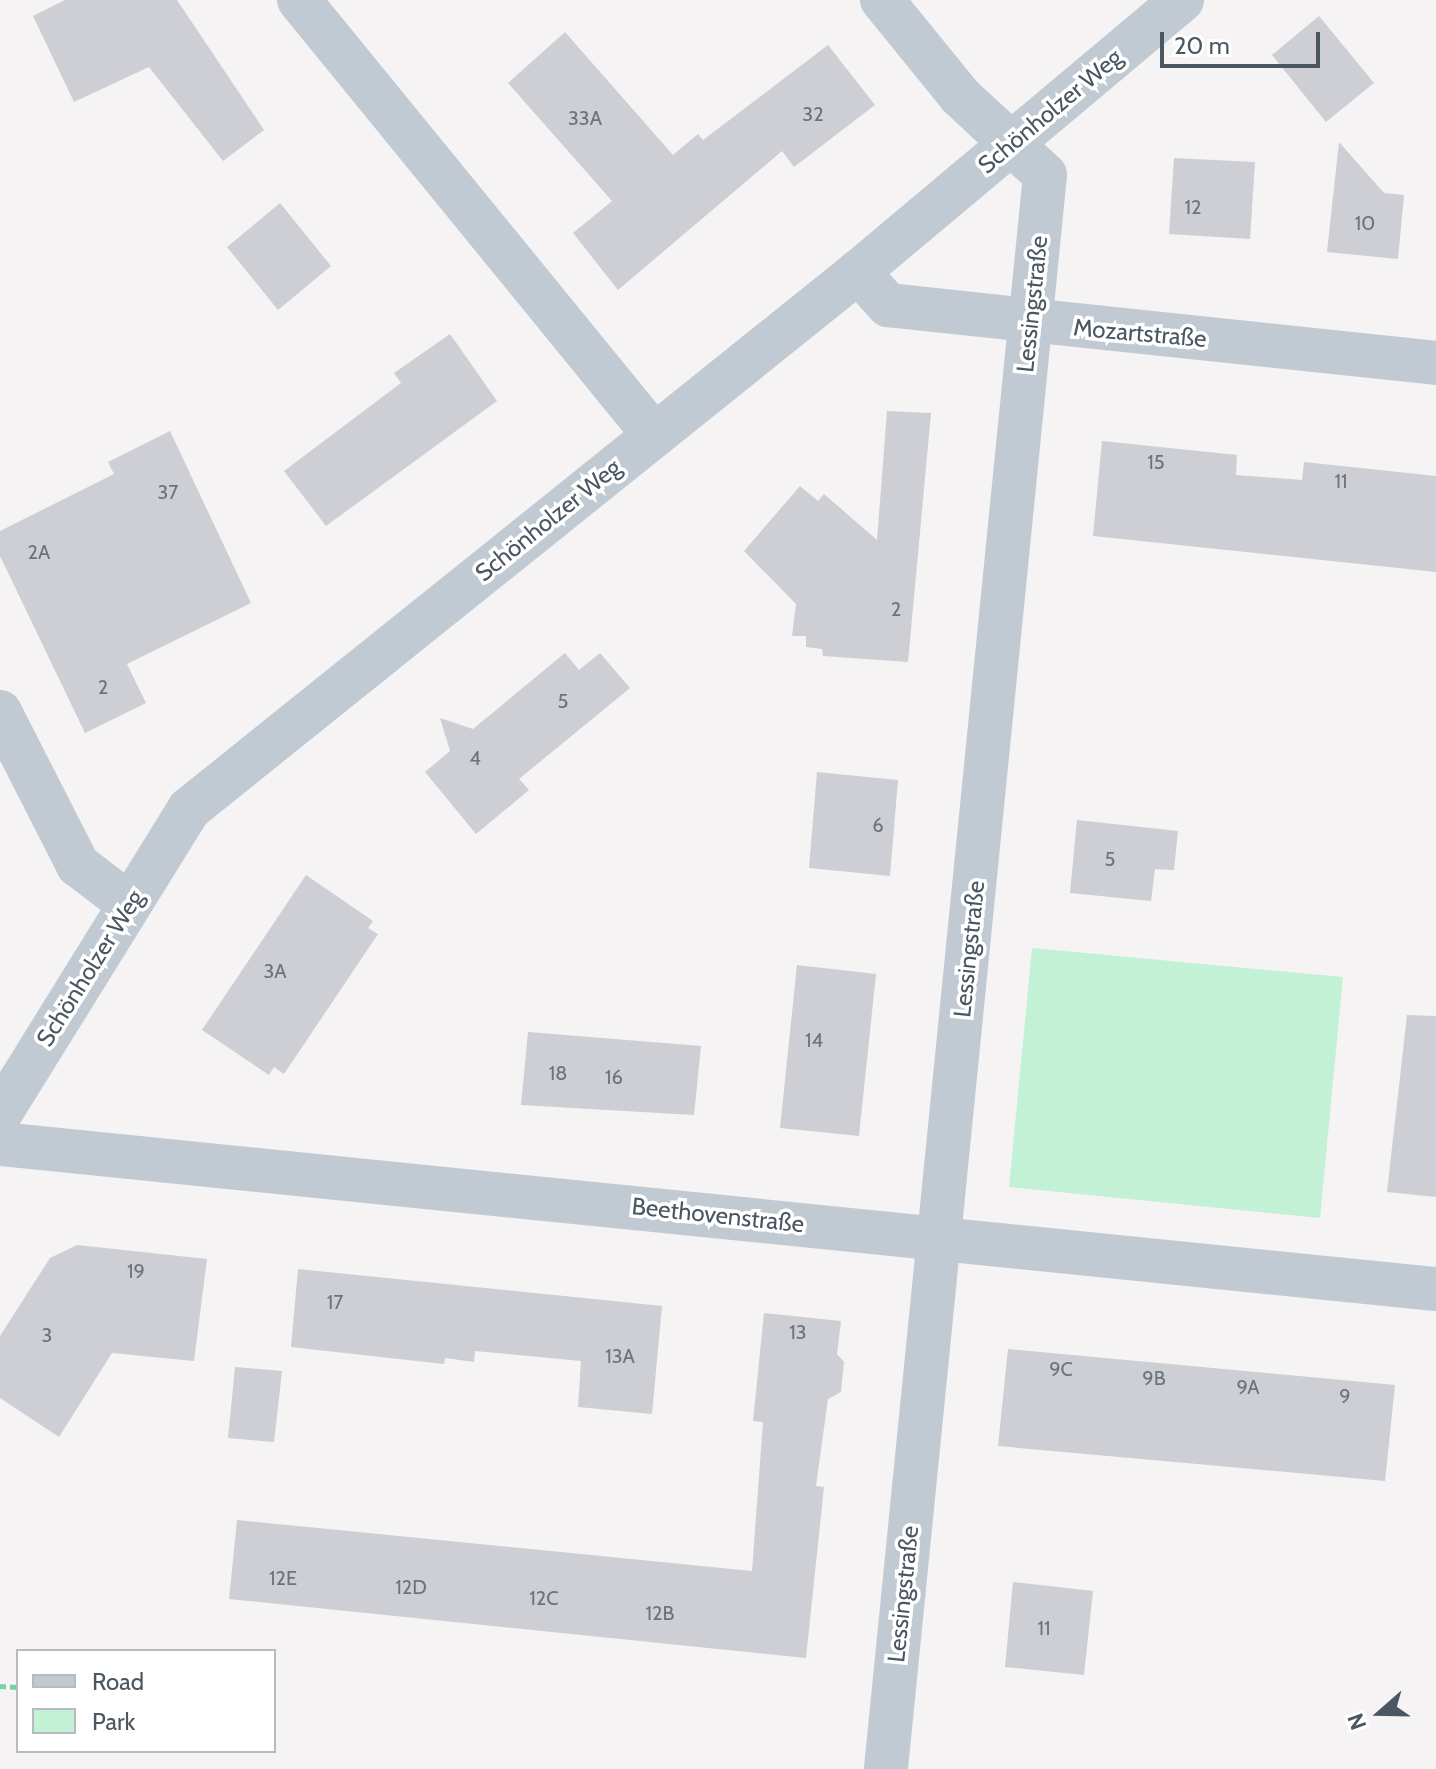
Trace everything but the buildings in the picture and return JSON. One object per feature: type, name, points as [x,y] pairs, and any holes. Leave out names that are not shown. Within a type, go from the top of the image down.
[{"type":"street","points":[[299,0],[654,435]]},
{"type":"street","points":[[882,0],[960,96],[1012,143]]},
{"type":"street","name":"Schönholzer Weg","points":[[0,1114],[189,809],[858,272],[1182,0]]},
{"type":"street","name":"Lessingstraße","points":[[886,1769],[1045,175],[1012,143]]},
{"type":"street","name":"Mozartstraße","points":[[858,272],[888,305],[1030,323],[1436,363]]},
{"type":"street","points":[[0,712],[78,865],[129,904]]},
{"type":"street","name":"Beethovenstraße","points":[[0,1144],[1436,1289]]},
{"type":"green space","points":[[1032,948],[1343,977],[1320,1218],[1009,1187]]}]
